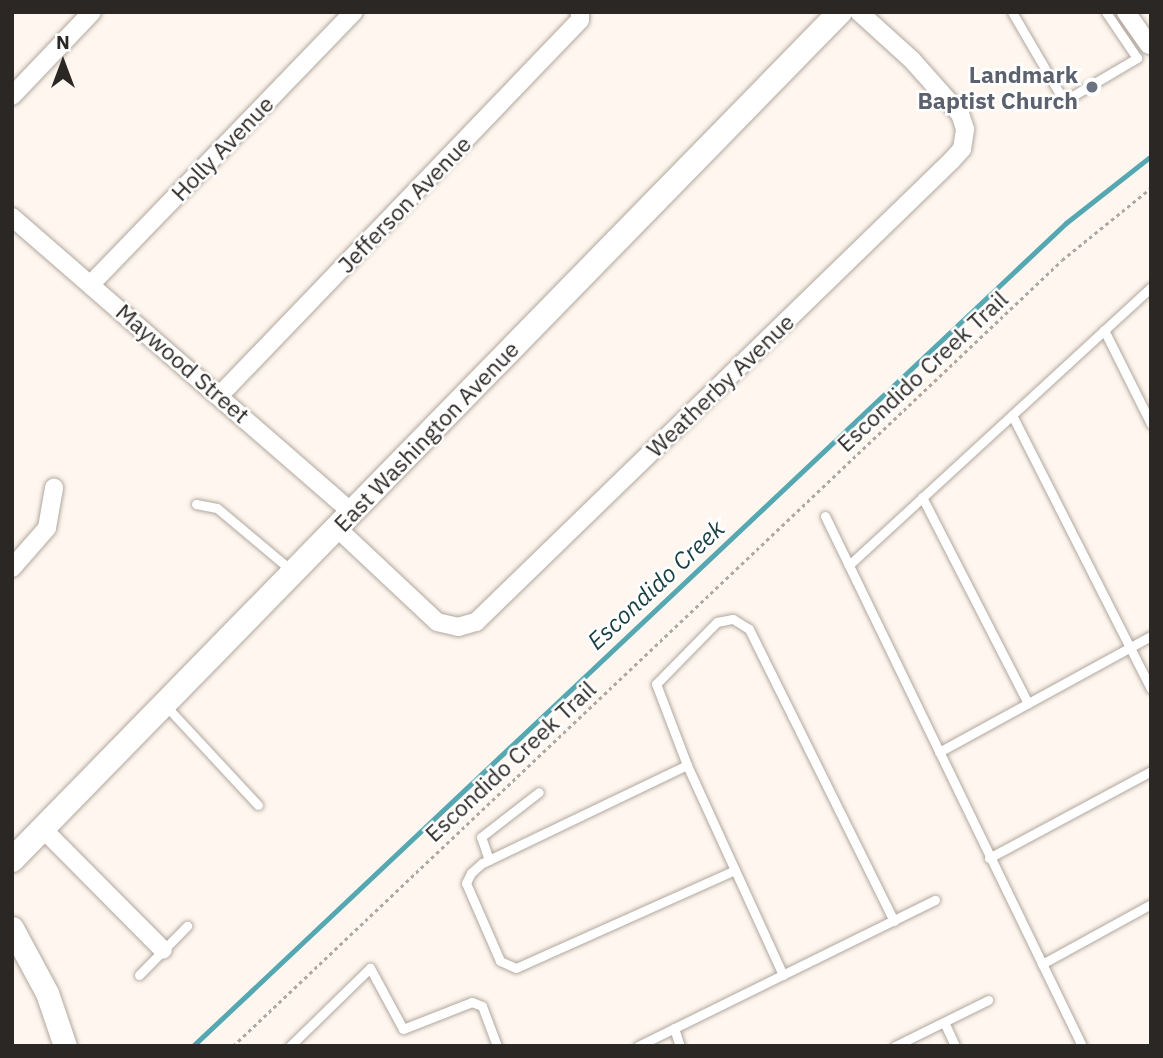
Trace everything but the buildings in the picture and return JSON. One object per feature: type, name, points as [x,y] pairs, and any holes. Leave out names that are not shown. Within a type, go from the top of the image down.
[{"type":"main road","name":"East Washington Avenue","points":[[12,860],[840,12]]},
{"type":"street","points":[[12,96],[92,12]]},
{"type":"street","name":"Holly Avenue","points":[[91,284],[354,12]]},
{"type":"street","name":"Jefferson Avenue","points":[[221,394],[580,20],[580,12]]},
{"type":"street","name":"Weatherby Avenue","points":[[344,520],[437,622],[458,627],[476,622],[952,160],[962,149],[965,129],[960,114],[912,60],[859,12]]},
{"type":"street","points":[[1126,12],[1149,46]]},
{"type":"street","name":"Maywood Street","points":[[12,217],[221,394],[344,520]]},
{"type":"street","points":[[12,568],[47,528],[54,488]]},
{"type":"street","points":[[43,828],[163,950]]},
{"type":"street","points":[[12,928],[47,993],[65,1046]]},
{"type":"lane","points":[[1012,12],[1063,102],[1137,58],[1106,12]]},
{"type":"lane","points":[[849,565],[1151,287]]},
{"type":"lane","points":[[1104,330],[1151,424]]},
{"type":"lane","points":[[1012,415],[1151,689]]},
{"type":"lane","points":[[922,497],[1028,703]]},
{"type":"lane","points":[[196,504],[217,508],[293,572]]},
{"type":"lane","points":[[825,516],[1082,1046]]},
{"type":"lane","points":[[783,975],[687,765],[656,684],[717,622],[733,618],[749,629],[894,921]]},
{"type":"lane","points":[[939,751],[1151,636]]},
{"type":"lane","points":[[164,705],[258,805]]},
{"type":"lane","points":[[687,765],[489,860],[471,873],[466,883],[500,961],[516,968],[735,870]]},
{"type":"lane","points":[[989,858],[1151,771]]},
{"type":"lane","points":[[489,860],[481,836],[539,792]]},
{"type":"lane","points":[[638,1046],[934,900]]},
{"type":"lane","points":[[1042,964],[1148,905],[1151,916]]},
{"type":"lane","points":[[139,975],[187,926]]},
{"type":"lane","points":[[289,1046],[369,968],[403,1029],[472,1002],[482,1006],[497,1046]]},
{"type":"lane","points":[[895,1046],[988,1000]]},
{"type":"lane","points":[[944,1022],[955,1046]]},
{"type":"lane","points":[[674,1028],[680,1046]]},
{"type":"path","name":"Escondido Creek Trail","points":[[233,1046],[1062,260],[1151,188]]},
{"type":"waterway","name":"Escondido Creek","points":[[193,1046],[1066,223],[1151,156]]},
{"type":"place","name":"Landmark Baptist Church","points":[[1092,87]]}]
